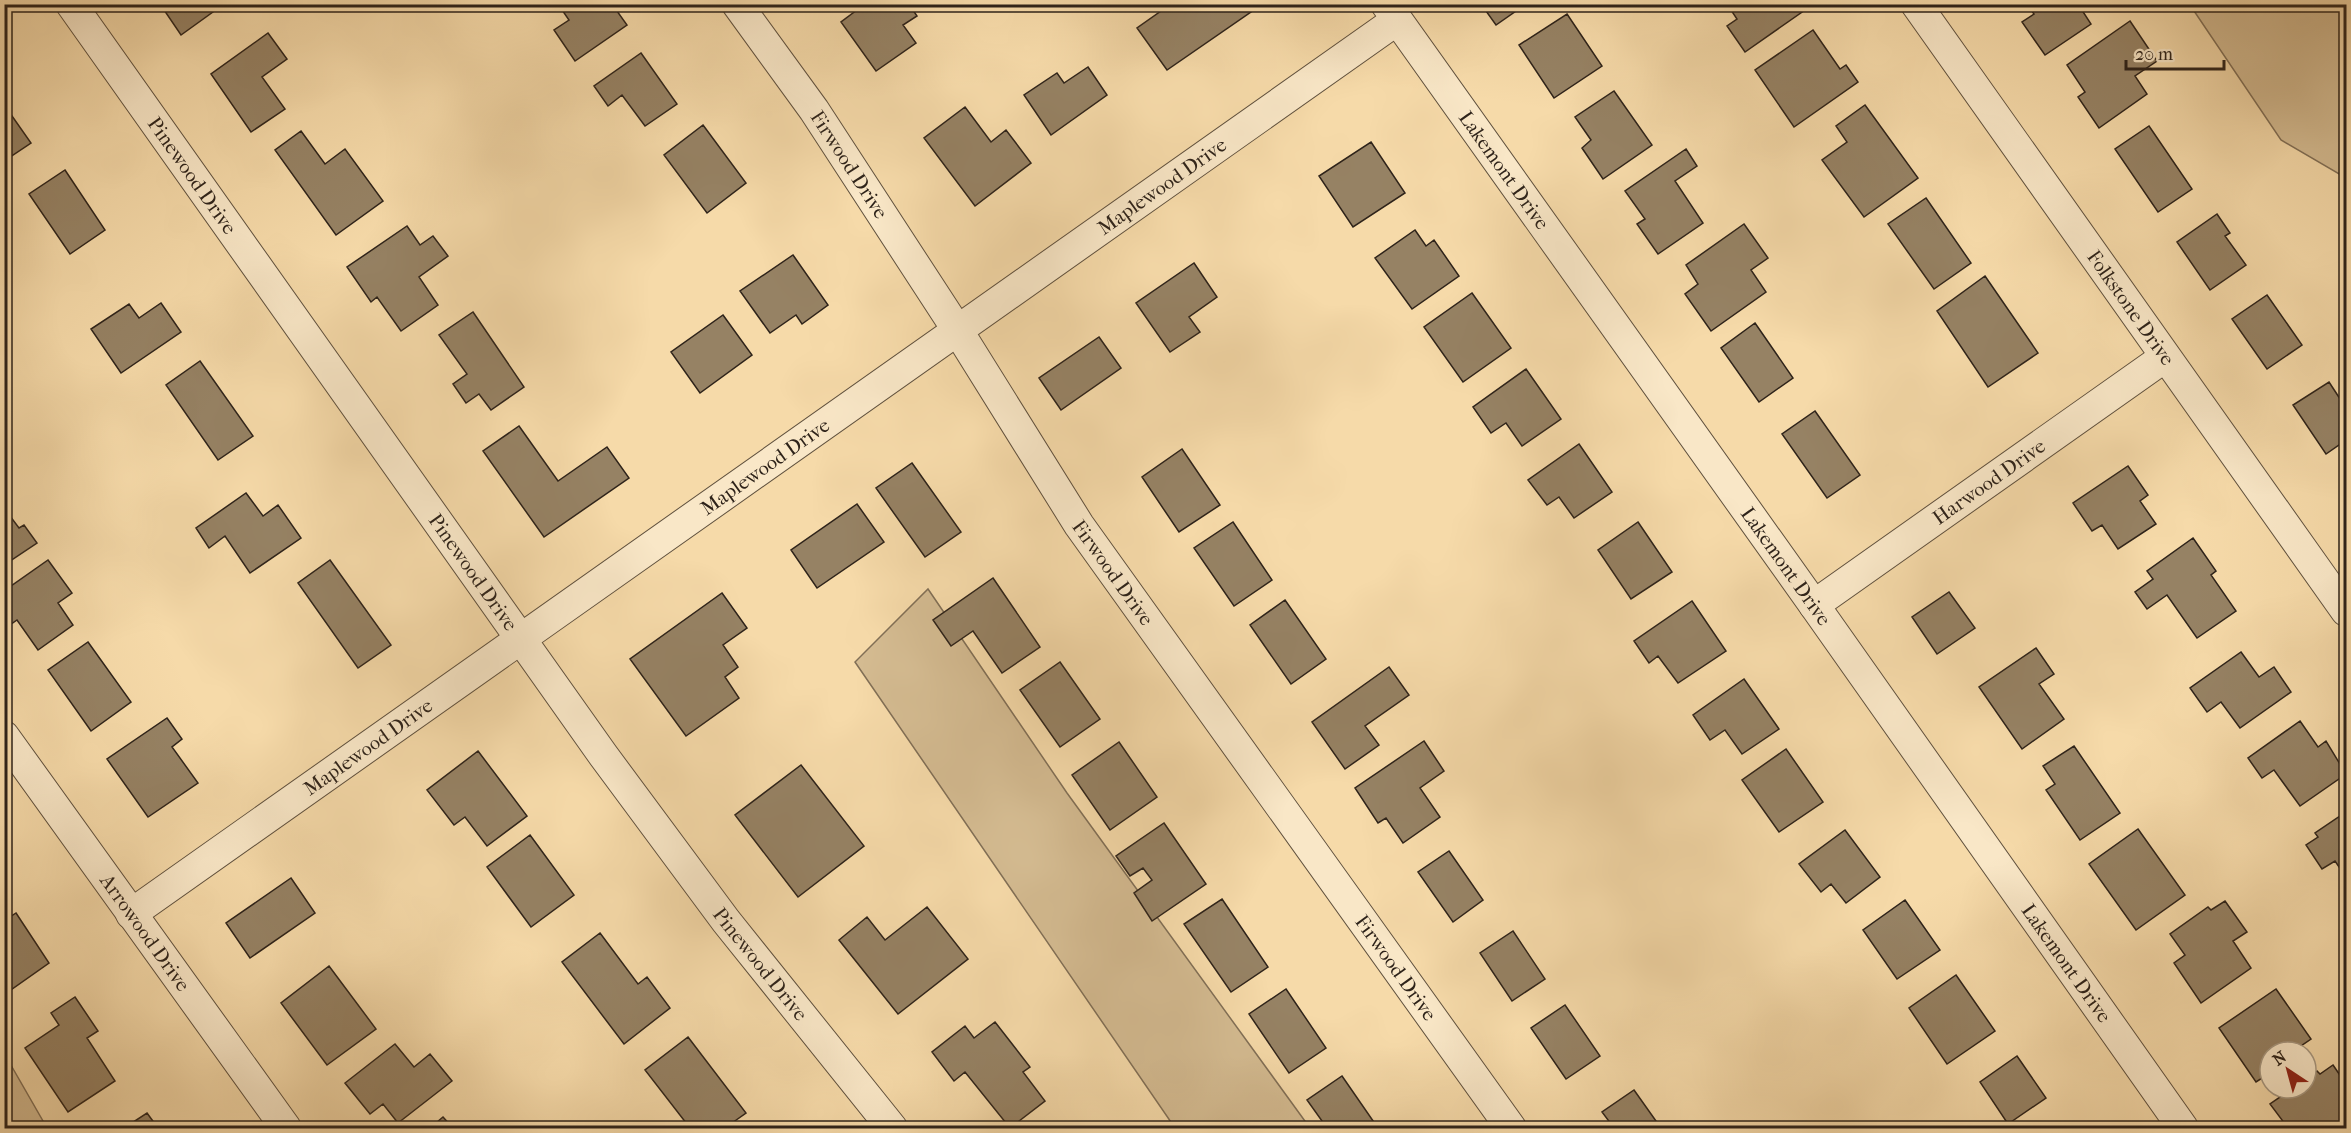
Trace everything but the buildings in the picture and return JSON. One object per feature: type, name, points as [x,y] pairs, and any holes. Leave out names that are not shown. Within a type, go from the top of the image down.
[{"type":"street","name":"Pinewood Drive","points":[[71,4],[603,755],[726,921],[892,1128]]},
{"type":"street","name":"Firwood Drive","points":[[737,4],[814,110],[958,331],[1079,525],[1511,1128]]},
{"type":"street","name":"Folkstone Drive","points":[[1916,4],[2346,611]]},
{"type":"street","name":"Maplewood Drive","points":[[132,914],[958,331],[1391,12]]},
{"type":"street","name":"Lakemont Drive","points":[[1391,12],[1814,604],[2183,1128]]},
{"type":"street","name":"Harwood Drive","points":[[1814,604],[2165,357]]},
{"type":"street","name":"Arrowood Drive","points":[[4,736],[286,1128]]},
{"type":"shaded area","points":[[2190,5],[2346,5],[2346,178],[2281,140]]},
{"type":"shaded area","points":[[928,589],[1067,793],[1310,1128],[1175,1128],[855,662]]},
{"type":"shaded area","points":[[4,1053],[47,1128],[5,1128]]}]
